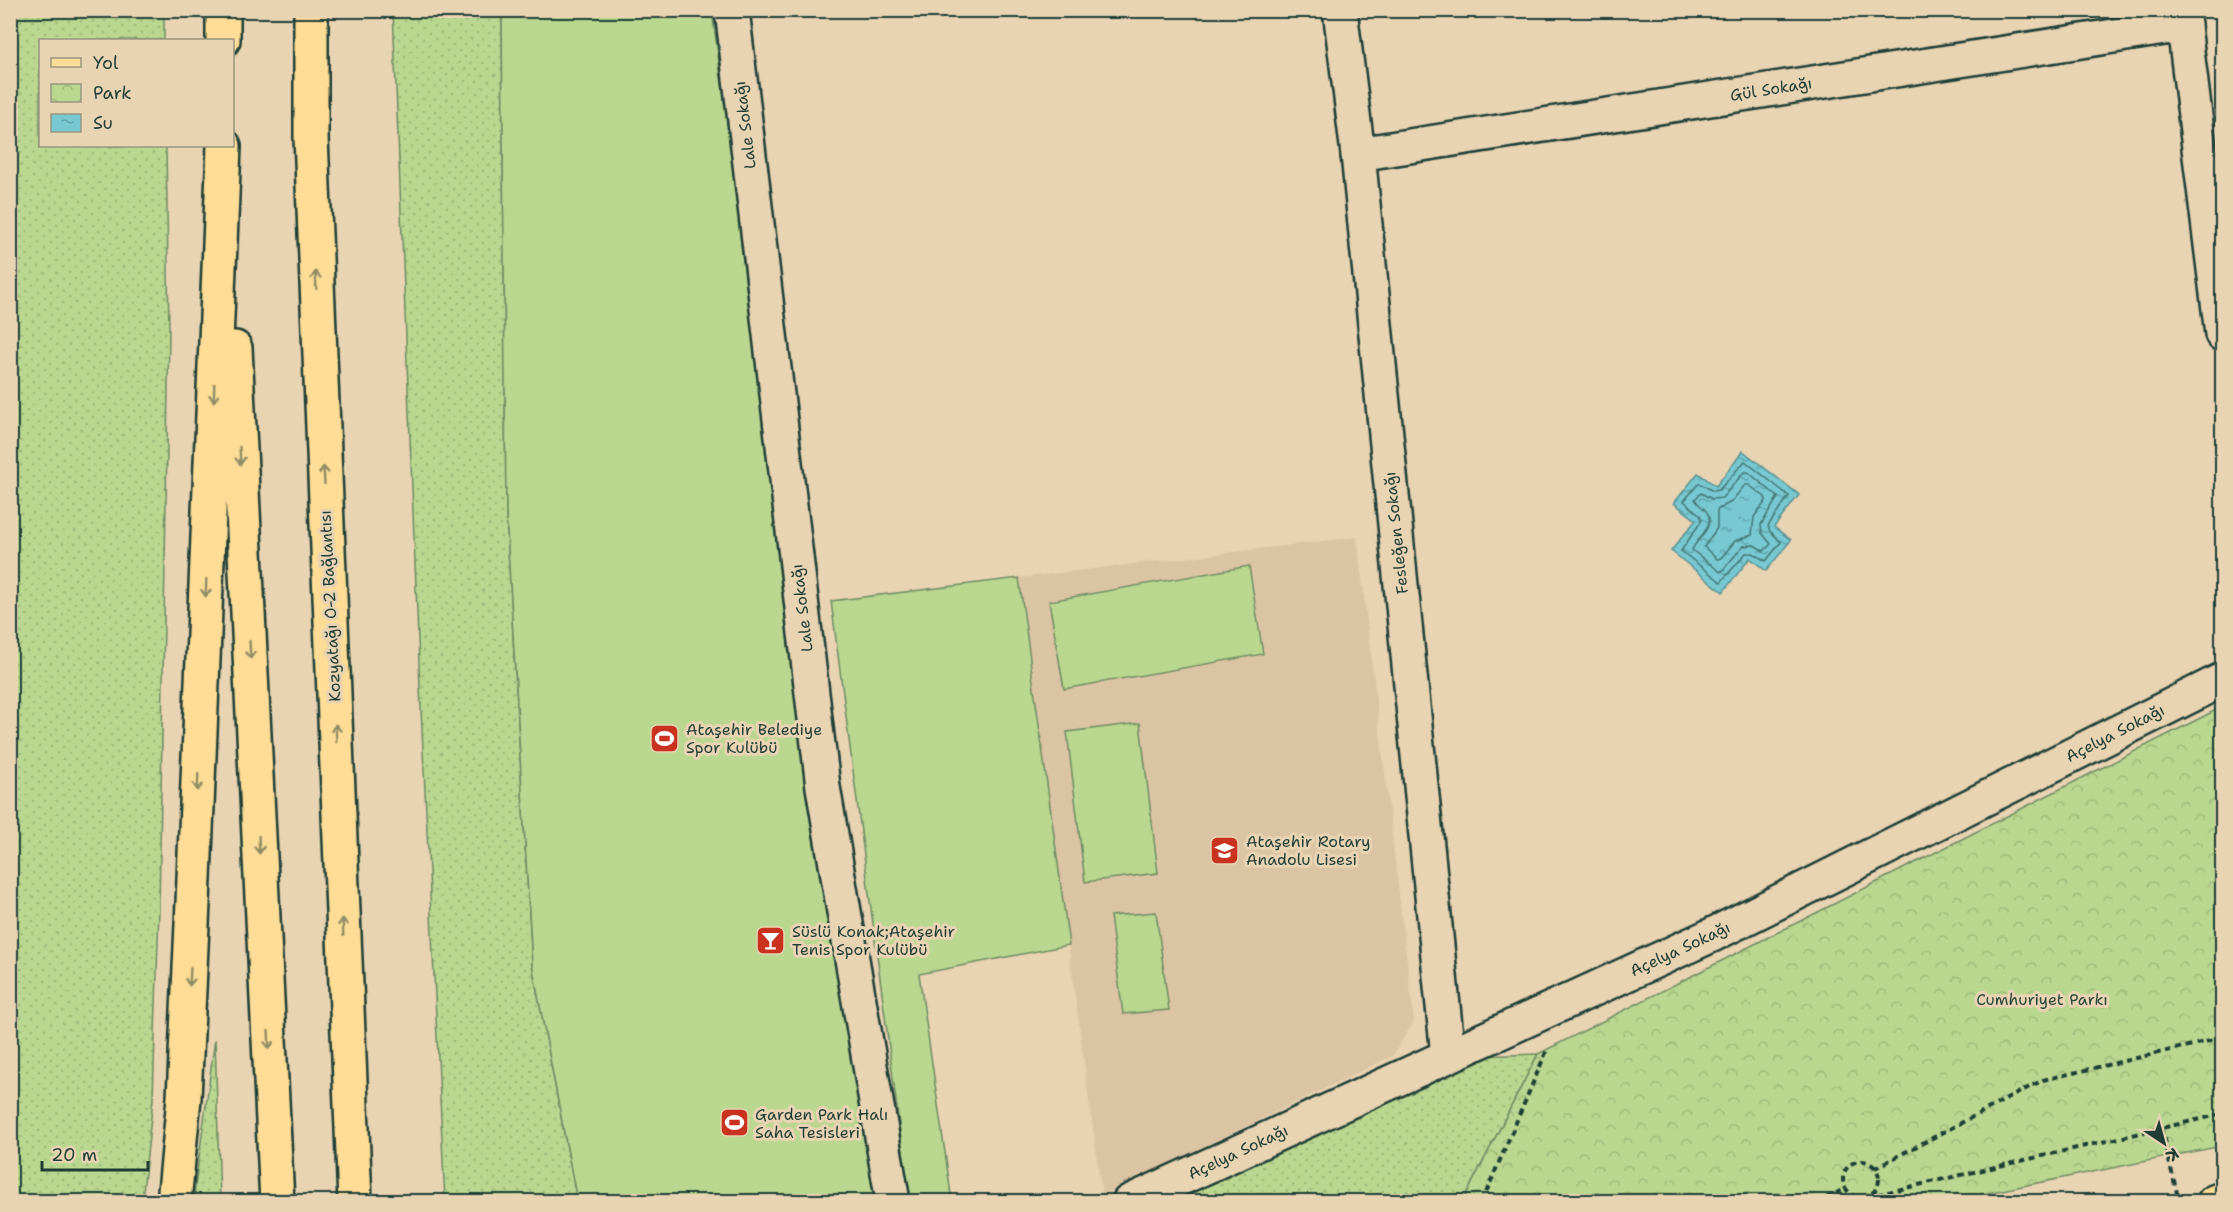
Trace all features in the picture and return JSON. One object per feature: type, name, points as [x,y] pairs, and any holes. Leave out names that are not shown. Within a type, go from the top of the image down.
[{"type":"main road","points":[[223,10],[223,39]]},
{"type":"main road","name":"Kozyatağı O-2 Bağlantısı","points":[[311,10],[310,137],[355,1202]]},
{"type":"main road","points":[[174,1202],[184,1098],[194,903],[224,147]]},
{"type":"main road","points":[[224,147],[277,1202]]},
{"type":"main road","points":[[345,986],[372,1202]]},
{"type":"main road","points":[[2214,1202],[2223,1200]]},
{"type":"street","name":"Lale Sokağı","points":[[732,10],[823,787],[893,1202]]},
{"type":"street","name":"Fesleğen Sokağı","points":[[1340,10],[1358,154],[1448,1056]]},
{"type":"street","name":"Gül Sokağı","points":[[1358,154],[2183,18]]},
{"type":"street","points":[[2183,18],[2223,334]]},
{"type":"street","name":"Açelya Sokağı","points":[[1130,1202],[1712,935],[2223,680]]},
{"type":"path","points":[[1482,1202],[1568,1001]]},
{"type":"path","points":[[1875,1168],[2043,1080],[2223,1038]]},
{"type":"path","points":[[1867,1197],[1876,1190],[1879,1179],[1871,1164],[1859,1161],[1848,1166],[1843,1178],[1845,1189],[1855,1197],[1867,1197],[2223,1114]]},
{"type":"path","points":[[2161,1128],[2180,1202]]},
{"type":"path","points":[[1817,1202],[1845,1189]]},
{"type":"shaded area","name":"Ataşehir Rotary Anadolu Lisesi","points":[[1357,537],[1414,1022],[1392,1056],[1102,1196],[1019,578]]},
{"type":"green space","points":[[10,11],[164,11],[164,39],[39,39],[39,147],[166,147],[169,331],[159,909],[153,1099],[142,1201],[11,1201]]},
{"type":"green space","points":[[393,11],[502,11],[506,513],[532,964],[577,1201],[445,1201],[420,688]]},
{"type":"green space","name":"Ataşehir Belediye Spor Kulübü","points":[[502,11],[712,11],[875,1201],[577,1201],[532,964],[506,513]]},
{"type":"green space","points":[[1249,566],[1263,654],[1064,689],[1049,601]]},
{"type":"green space","points":[[1019,578],[1069,945],[919,974],[952,1201],[909,1201],[831,601]]},
{"type":"green space","name":"Cumhuriyet Parkı","points":[[2222,707],[2222,1146],[1947,1201],[1463,1201],[1538,1054]]},
{"type":"green space","points":[[1140,723],[1158,873],[1085,882],[1067,732]]},
{"type":"green space","points":[[1156,912],[1169,1010],[1123,1014],[1110,916]]},
{"type":"green space","points":[[215,1039],[220,1201],[193,1201]]},
{"type":"green space","points":[[1538,1054],[1463,1201],[1170,1202],[1477,1056]]},
{"type":"water","points":[[1743,451],[1799,495],[1774,527],[1791,540],[1766,571],[1750,558],[1723,592],[1671,551],[1696,520],[1674,503],[1698,473],[1716,486]]},
{"type":"place","name":"Ataşehir Belediye Spor Kulübü","points":[[665,738]]},
{"type":"place","name":"Ataşehir Rotary Anadolu Lisesi","points":[[1225,850]]},
{"type":"place","name":"Süslü Konak;Ataşehir Tenis Spor Kulübü","points":[[771,940]]},
{"type":"place","name":"Garden Park Halı Saha Tesisleri","points":[[734,1123]]}]
